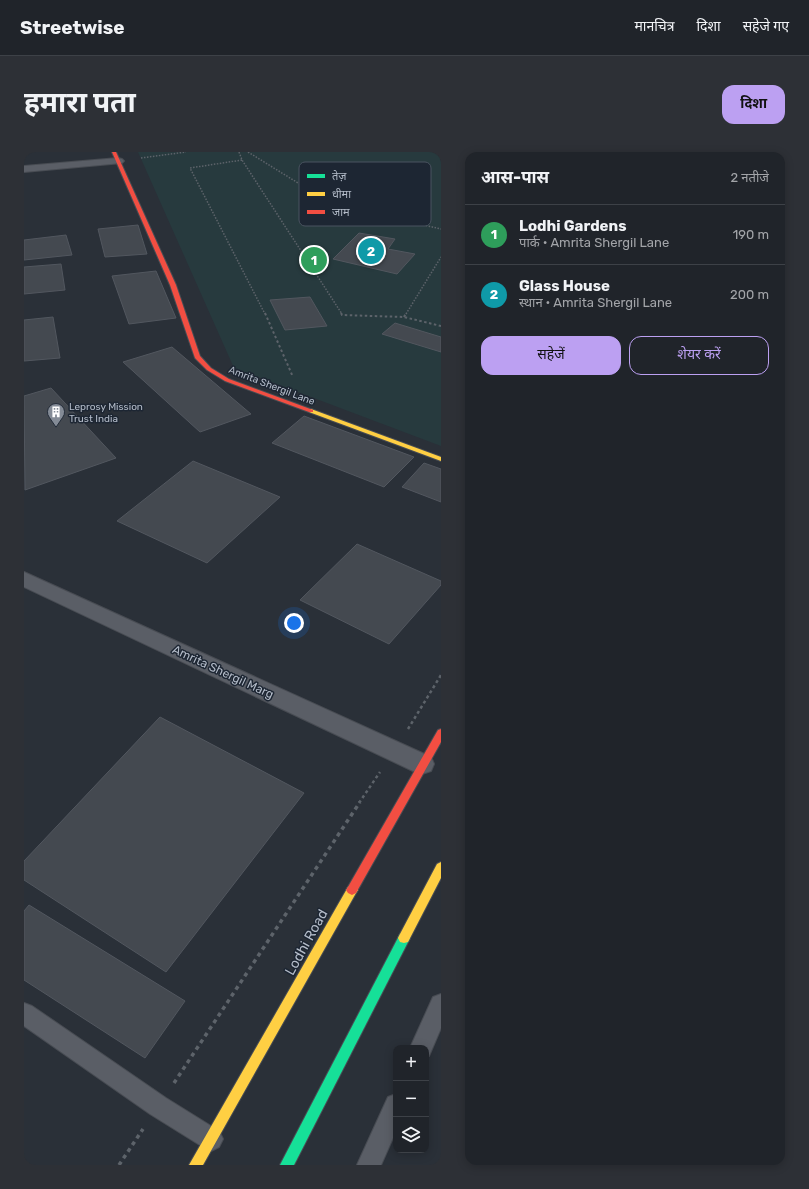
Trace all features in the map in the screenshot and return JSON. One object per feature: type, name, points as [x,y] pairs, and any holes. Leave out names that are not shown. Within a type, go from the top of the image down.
[{"type":"street","points":[[24,169],[116,156]]},
{"type":"street","name":"Amrita Shergil Lane","points":[[116,156],[173,285],[197,356],[204,366],[216,375],[232,382],[441,460]]},
{"type":"street","name":"Amrita Shergil Marg","points":[[24,579],[422,764]]},
{"type":"street","name":"Lodhi Road","points":[[196,1165],[422,764],[441,733]]},
{"type":"street","points":[[287,1165],[441,867]]},
{"type":"lane","points":[[423,1045],[441,1004]]},
{"type":"lane","points":[[24,1013],[158,1106],[211,1139]]},
{"type":"lane","points":[[369,1165],[393,1112]]},
{"type":"path","points":[[116,156],[186,152]]},
{"type":"path","points":[[239,152],[242,160],[342,315],[404,317],[441,326]]},
{"type":"path","points":[[248,152],[299,184]]},
{"type":"path","points":[[242,160],[190,168],[267,318],[293,377]]},
{"type":"path","points":[[428,226],[441,229]]},
{"type":"path","points":[[404,317],[441,257]]},
{"type":"path","points":[[120,1165],[394,751],[441,675]]},
{"type":"green space","points":[[138,152],[441,152],[441,446],[234,368]]},
{"type":"building","points":[[138,225],[147,254],[105,257],[98,229]]},
{"type":"building","points":[[359,233],[395,239],[388,249],[415,254],[397,274],[333,259]]},
{"type":"building","points":[[66,235],[72,255],[24,260],[24,240]]},
{"type":"building","points":[[61,264],[65,290],[24,294],[24,267]]},
{"type":"building","points":[[156,271],[176,318],[129,324],[112,276]]},
{"type":"building","points":[[310,297],[327,326],[285,330],[270,300]]},
{"type":"building","points":[[53,317],[60,358],[24,361],[24,320]]},
{"type":"building","points":[[395,323],[441,337],[441,352],[382,334]]},
{"type":"building","points":[[172,347],[251,414],[200,432],[123,362]]},
{"type":"building","name":"Leprosy Mission Trust India","points":[[51,388],[116,458],[25,490],[24,396]]},
{"type":"building","points":[[304,416],[414,457],[384,487],[272,443]]},
{"type":"building","points":[[193,461],[280,497],[207,563],[117,521]]},
{"type":"building","points":[[424,463],[441,469],[441,502],[402,487]]},
{"type":"building","points":[[357,544],[441,581],[441,585],[389,644],[300,600]]},
{"type":"building","points":[[160,717],[304,793],[166,972],[24,880],[24,861]]},
{"type":"building","points":[[29,905],[185,1001],[145,1058],[24,980],[24,911]]},
{"type":"traffic: fast","points":[[287,1165],[404,938]]},
{"type":"traffic: slow","points":[[311,411],[441,459]]},
{"type":"traffic: slow","points":[[404,938],[441,867]]},
{"type":"traffic: slow","points":[[196,1165],[352,890]]},
{"type":"traffic: jam","points":[[114,152],[173,285],[197,357],[209,369],[227,380],[311,411]]},
{"type":"traffic: jam","points":[[352,890],[441,733]]},
{"type":"place","name":"Glass House","points":[[371,251]]},
{"type":"place","name":"Lodhi Gardens","points":[[314,260]]},
{"type":"place","name":"Leprosy Mission Trust India","points":[[56,427]]}]
